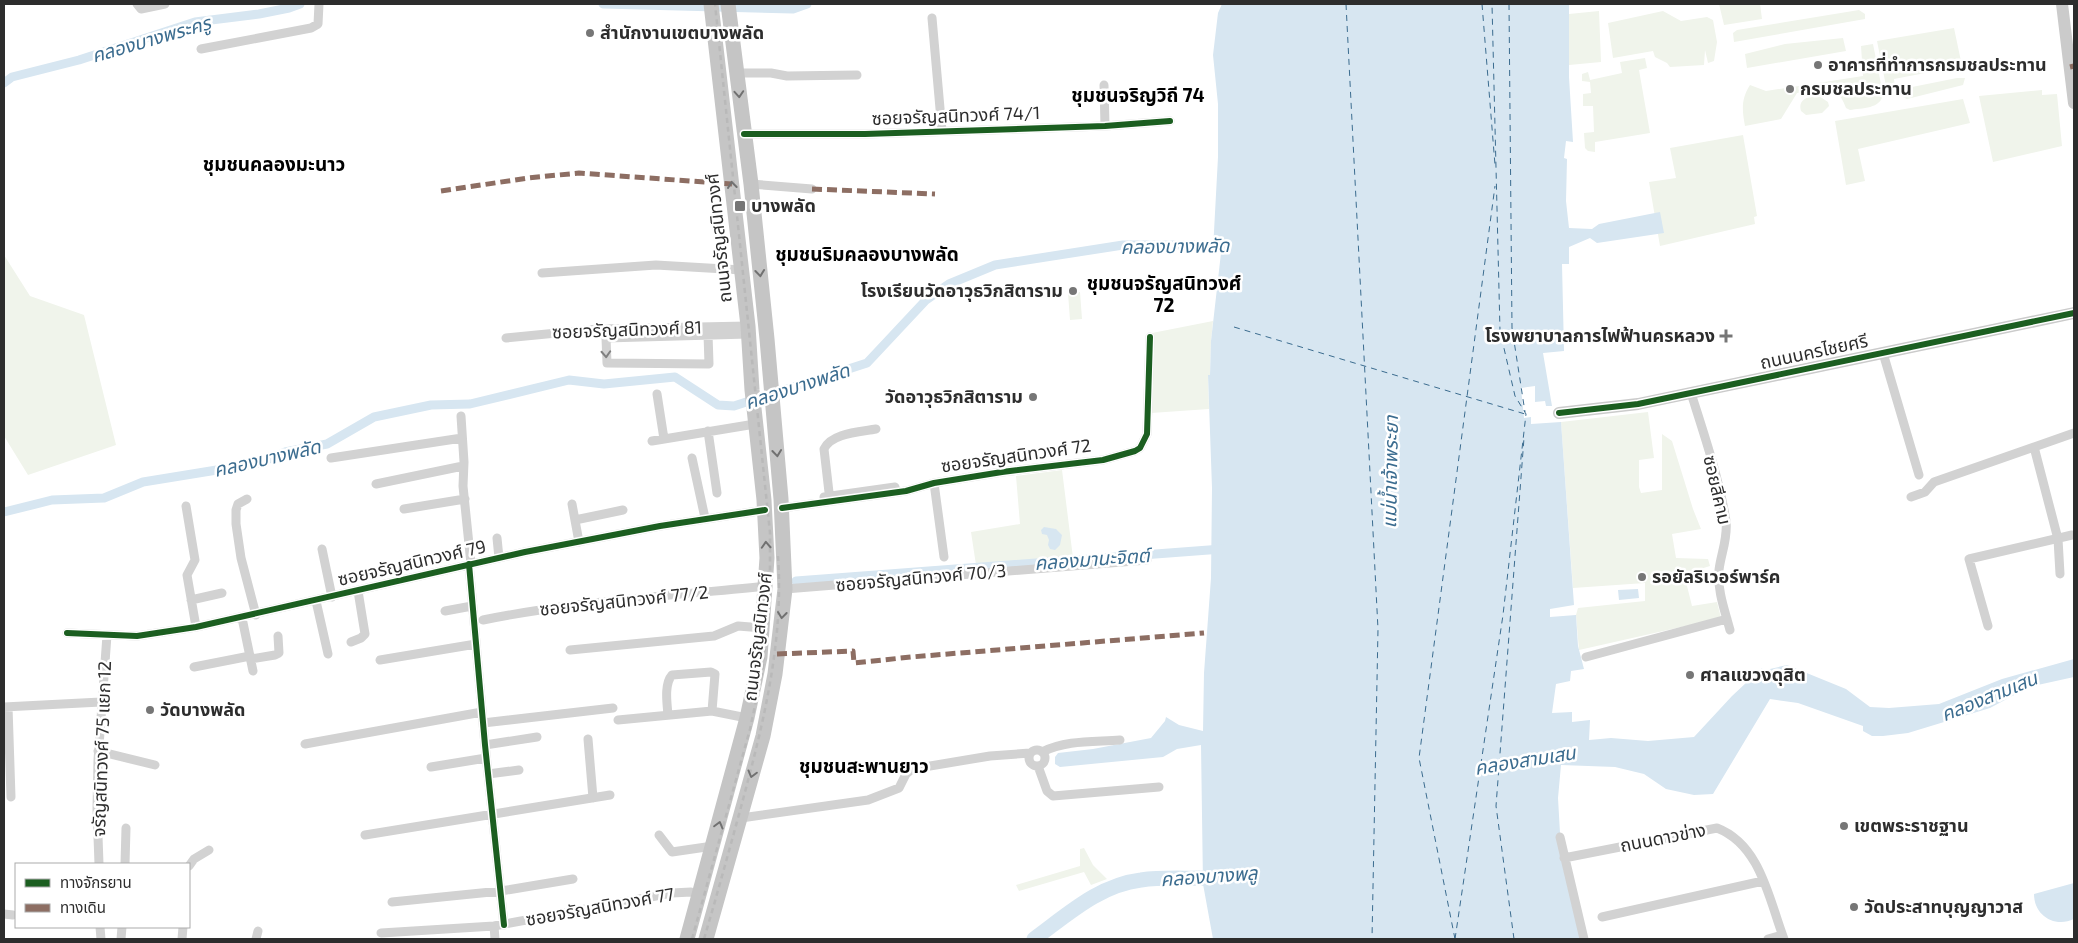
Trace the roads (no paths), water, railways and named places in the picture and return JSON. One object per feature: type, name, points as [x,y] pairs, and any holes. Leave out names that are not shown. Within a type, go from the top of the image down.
[{"type":"main road","name":"ถนนจรัญสนิทวงศ์","points":[[687,939],[747,718],[760,657],[767,558],[742,270],[711,6]]},
{"type":"main road","name":"ถนนจรัญสนิทวงศ์","points":[[706,939],[763,736],[773,683],[785,589],[782,505],[771,384],[751,184],[728,7]]},
{"type":"main road","points":[[738,238],[756,236]]},
{"type":"street","points":[[136,4],[141,9],[165,4]]},
{"type":"street","points":[[200,49],[311,28],[318,24],[319,4]]},
{"type":"street","points":[[2062,4],[2074,103]]},
{"type":"street","points":[[932,18],[942,131]]},
{"type":"street","points":[[738,73],[787,76],[857,75]]},
{"type":"street","points":[[1104,85],[1105,126]]},
{"type":"street","name":"ซอยจรัญสนิทวงศ์ 74/1","points":[[744,134],[842,135],[1105,126],[1170,121]]},
{"type":"street","points":[[751,184],[812,189]]},
{"type":"street","points":[[542,273],[656,265],[742,270]]},
{"type":"street","name":"ถนนนครไชยศรี","points":[[1559,413],[1612,408],[1691,393],[2074,313]]},
{"type":"street","name":"ซอยจรัญสนิทวงศ์ 81","points":[[506,338],[590,329],[748,330]]},
{"type":"street","points":[[708,334],[709,364],[607,363],[606,338],[708,334],[748,330]]},
{"type":"street","name":"ซอยจรัญสนิทวงศ์ 72","points":[[782,505],[906,491],[934,483],[1002,472],[1103,460],[1140,448],[1147,434],[1149,422],[1150,337]]},
{"type":"street","points":[[1883,353],[1919,476]]},
{"type":"street","name":"ซอยสีคาม","points":[[1691,393],[1719,490],[1726,522],[1727,536],[1719,570],[1719,586],[1730,630]]},
{"type":"street","points":[[657,394],[664,439]]},
{"type":"street","points":[[461,416],[472,606],[504,925]]},
{"type":"street","points":[[652,441],[708,431],[755,417]]},
{"type":"street","points":[[830,499],[824,449],[826,444],[837,437],[876,429]]},
{"type":"street","points":[[708,431],[717,493]]},
{"type":"street","points":[[1911,497],[1925,492],[1934,482],[2074,433]]},
{"type":"street","points":[[331,458],[462,438]]},
{"type":"street","points":[[2034,447],[2058,539],[2060,574]]},
{"type":"street","points":[[692,458],[705,518]]},
{"type":"street","points":[[376,484],[463,469]]},
{"type":"street","points":[[934,483],[944,557]]},
{"type":"street","points":[[247,499],[238,504],[236,524],[241,558],[256,615]]},
{"type":"street","points":[[404,509],[465,499]]},
{"type":"street","points":[[572,504],[579,542]]},
{"type":"street","points":[[186,506],[195,560],[187,575],[196,627]]},
{"type":"street","points":[[575,520],[623,510]]},
{"type":"street","name":"ซอยจรัญสนิทวงศ์ 79","points":[[66,633],[142,636],[196,627],[256,615],[470,564],[705,518],[764,510]]},
{"type":"street","points":[[1988,626],[1969,559],[2072,535]]},
{"type":"street","points":[[497,538],[500,558]]},
{"type":"street","points":[[322,549],[332,597]]},
{"type":"street","name":"ซอยจรัญสนิทวงศ์ 70/3","points":[[785,589],[1148,560]]},
{"type":"street","name":"ซอยจรัญสนิทวงศ์ 77/2","points":[[483,620],[574,604],[669,597],[766,586]]},
{"type":"street","points":[[351,642],[361,638],[365,630],[358,591]]},
{"type":"street","points":[[191,600],[222,593]]},
{"type":"street","points":[[316,601],[328,654]]},
{"type":"street","points":[[444,612],[472,606]]},
{"type":"street","points":[[242,618],[253,671]]},
{"type":"street","points":[[1586,657],[1727,619]]},
{"type":"street","points":[[570,650],[719,635],[733,626],[763,628]]},
{"type":"street","name":"จรัญสนิทวงศ์ 75 แยก 12","points":[[99,863],[98,751],[107,635]]},
{"type":"street","points":[[194,667],[275,655],[279,652],[278,636]]},
{"type":"street","points":[[380,660],[476,644]]},
{"type":"street","points":[[668,715],[667,684],[672,675],[712,672],[715,674],[712,711]]},
{"type":"street","points":[[11,797],[7,777],[6,707],[101,702]]},
{"type":"street","points":[[483,723],[613,708]]},
{"type":"street","points":[[618,720],[712,711],[747,718]]},
{"type":"street","points":[[305,744],[482,712]]},
{"type":"street","points":[[485,744],[537,737]]},
{"type":"street","points":[[588,739],[593,798]]},
{"type":"street","points":[[741,818],[868,800],[900,788],[906,774],[912,769],[997,755],[1030,753],[1034,750],[1042,752],[1055,746],[1066,744],[1120,740]]},
{"type":"street","points":[[98,751],[155,765]]},
{"type":"street","points":[[1038,766],[1044,761],[1042,752]]},
{"type":"street","points":[[1030,753],[1030,762],[1038,766],[1047,791],[1053,796],[1159,788]]},
{"type":"street","points":[[431,767],[486,758]]},
{"type":"street","points":[[488,774],[519,770]]},
{"type":"street","points":[[365,835],[610,795]]},
{"type":"street","points":[[125,863],[126,828]]},
{"type":"street","name":"ถนนดาวข่าง","points":[[1564,858],[1717,828],[1733,835],[1745,846],[1763,881],[1783,937]]},
{"type":"street","points":[[659,835],[672,852],[713,846]]},
{"type":"street","points":[[1560,838],[1584,939]]},
{"type":"street","points":[[190,865],[194,859],[209,850]]},
{"type":"street","points":[[392,902],[500,891],[573,879]]},
{"type":"street","points":[[1602,917],[1763,881]]},
{"type":"street","name":"ซอยจรัญสนิทวงศ์ 77","points":[[381,933],[504,925],[672,893],[691,892],[700,894]]},
{"type":"street","points":[[494,926],[495,939]]},
{"type":"street","points":[[1768,939],[1783,937]]},
{"type":"water","points":[[1222,4],[1569,4],[1569,77],[1573,142],[1566,141],[1564,158],[1567,159],[1566,201],[1569,228],[1592,229],[1599,224],[1660,212],[1664,233],[1597,243],[1590,238],[1569,247],[1569,264],[1562,264],[1564,351],[1543,353],[1552,406],[1546,406],[1545,401],[1535,402],[1535,386],[1521,388],[1524,418],[1531,417],[1531,424],[1561,422],[1574,605],[1550,609],[1550,617],[1576,615],[1578,646],[1584,669],[1571,671],[1570,681],[1556,684],[1552,713],[1572,712],[1572,722],[1590,720],[1589,740],[1611,738],[1648,741],[1694,737],[1732,696],[1762,668],[1763,673],[1770,669],[1787,665],[1846,689],[1870,707],[1889,708],[1939,704],[2002,679],[2074,659],[2074,677],[2029,687],[1990,708],[1908,733],[1883,736],[1872,736],[1863,731],[1863,726],[1798,703],[1770,699],[1713,794],[1694,795],[1666,789],[1644,774],[1615,767],[1561,765],[1558,798],[1560,833],[1557,834],[1581,939],[1213,939],[1203,884],[1201,745],[1177,749],[1163,757],[1060,767],[1055,764],[1055,757],[1058,753],[1093,749],[1151,738],[1165,721],[1166,717],[1179,725],[1203,731],[1204,673],[1211,578],[1212,488],[1208,375],[1210,375],[1211,341],[1221,253],[1213,250],[1218,157],[1218,104],[1213,55],[1218,13]]},
{"type":"water","points":[[1044,527],[1056,529],[1062,535],[1060,545],[1055,550],[1050,549],[1047,535],[1042,534],[1041,530]]},
{"type":"water","points":[[1638,589],[1639,598],[1619,600],[1618,590]]},
{"type":"water","points":[[2074,883],[2074,919],[2060,922],[2053,921],[2042,914],[2035,902],[2034,894]]},
{"type":"waterway","name":"คลองบางพระครู","points":[[4,83],[12,77],[79,60],[195,22],[259,14],[300,4]]},
{"type":"waterway","name":"คลองบางพระครู","points":[[603,4],[793,9],[807,4]]},
{"type":"waterway","name":"คลองบางพลัด","points":[[4,512],[52,500],[104,498],[143,482],[260,463],[285,452],[327,444],[374,417],[431,405],[470,404],[569,380],[604,384],[675,377],[718,405],[734,406],[867,363],[926,300],[949,284],[995,265],[1123,245],[1225,245]]},
{"type":"waterway","name":"คลองมานะจิตต์","points":[[796,581],[1222,549]]},
{"type":"waterway","name":"คลองบางพลู","points":[[1034,939],[1084,902],[1111,888],[1126,883],[1151,879],[1222,877]]},
{"type":"railway","points":[[692,939],[750,729],[762,673],[770,599],[770,533],[715,4]]},
{"type":"railway","points":[[704,939],[749,776],[770,683],[778,620],[778,556]]},
{"type":"place","name":"สำนักงานเขตบางพลัด","points":[[590,33]]},
{"type":"place","name":"อาคารที่ทำการกรมชลประทาน","points":[[1818,65]]},
{"type":"place","name":"กรมชลประทาน","points":[[1790,89]]},
{"type":"place","name":"บางพลัด","points":[[740,206]]},
{"type":"place","name":"โรงเรียนวัดอาวุธวิกสิตาราม","points":[[1073,291]]},
{"type":"place","name":"โรงพยาบาลการไฟฟ้านครหลวง","points":[[1726,336]]},
{"type":"place","name":"วัดอาวุธวิกสิตาราม","points":[[1033,397]]},
{"type":"place","name":"รอยัลริเวอร์พาร์ค","points":[[1642,577]]},
{"type":"place","name":"ศาลแขวงดุสิต","points":[[1690,675]]},
{"type":"place","name":"วัดบางพลัด","points":[[150,710]]},
{"type":"place","name":"เขตพระราชฐาน","points":[[1844,826]]},
{"type":"place","name":"วัดประสาทบุญญาวาส","points":[[1854,907]]},
{"type":"district","name":"ชุมชนจริญวิถี 74","points":[[1138,95]]},
{"type":"district","name":"ชุมชนคลองมะนาว","points":[[274,164]]},
{"type":"district","name":"ชุมชนริมคลองบางพลัด","points":[[867,254]]},
{"type":"district","name":"ชุมชนจรัญสนิทวงศ์ 72","points":[[1164,294]]},
{"type":"district","name":"ชุมชนสะพานยาว","points":[[864,766]]},
{"type":"water label","name":"แม่น้ำเจ้าพระยา","points":[[1390,472]]},
{"type":"water label","name":"คลองสามเสน","points":[[1989,696]]},
{"type":"water label","name":"คลองสามเสน","points":[[1525,760]]}]
